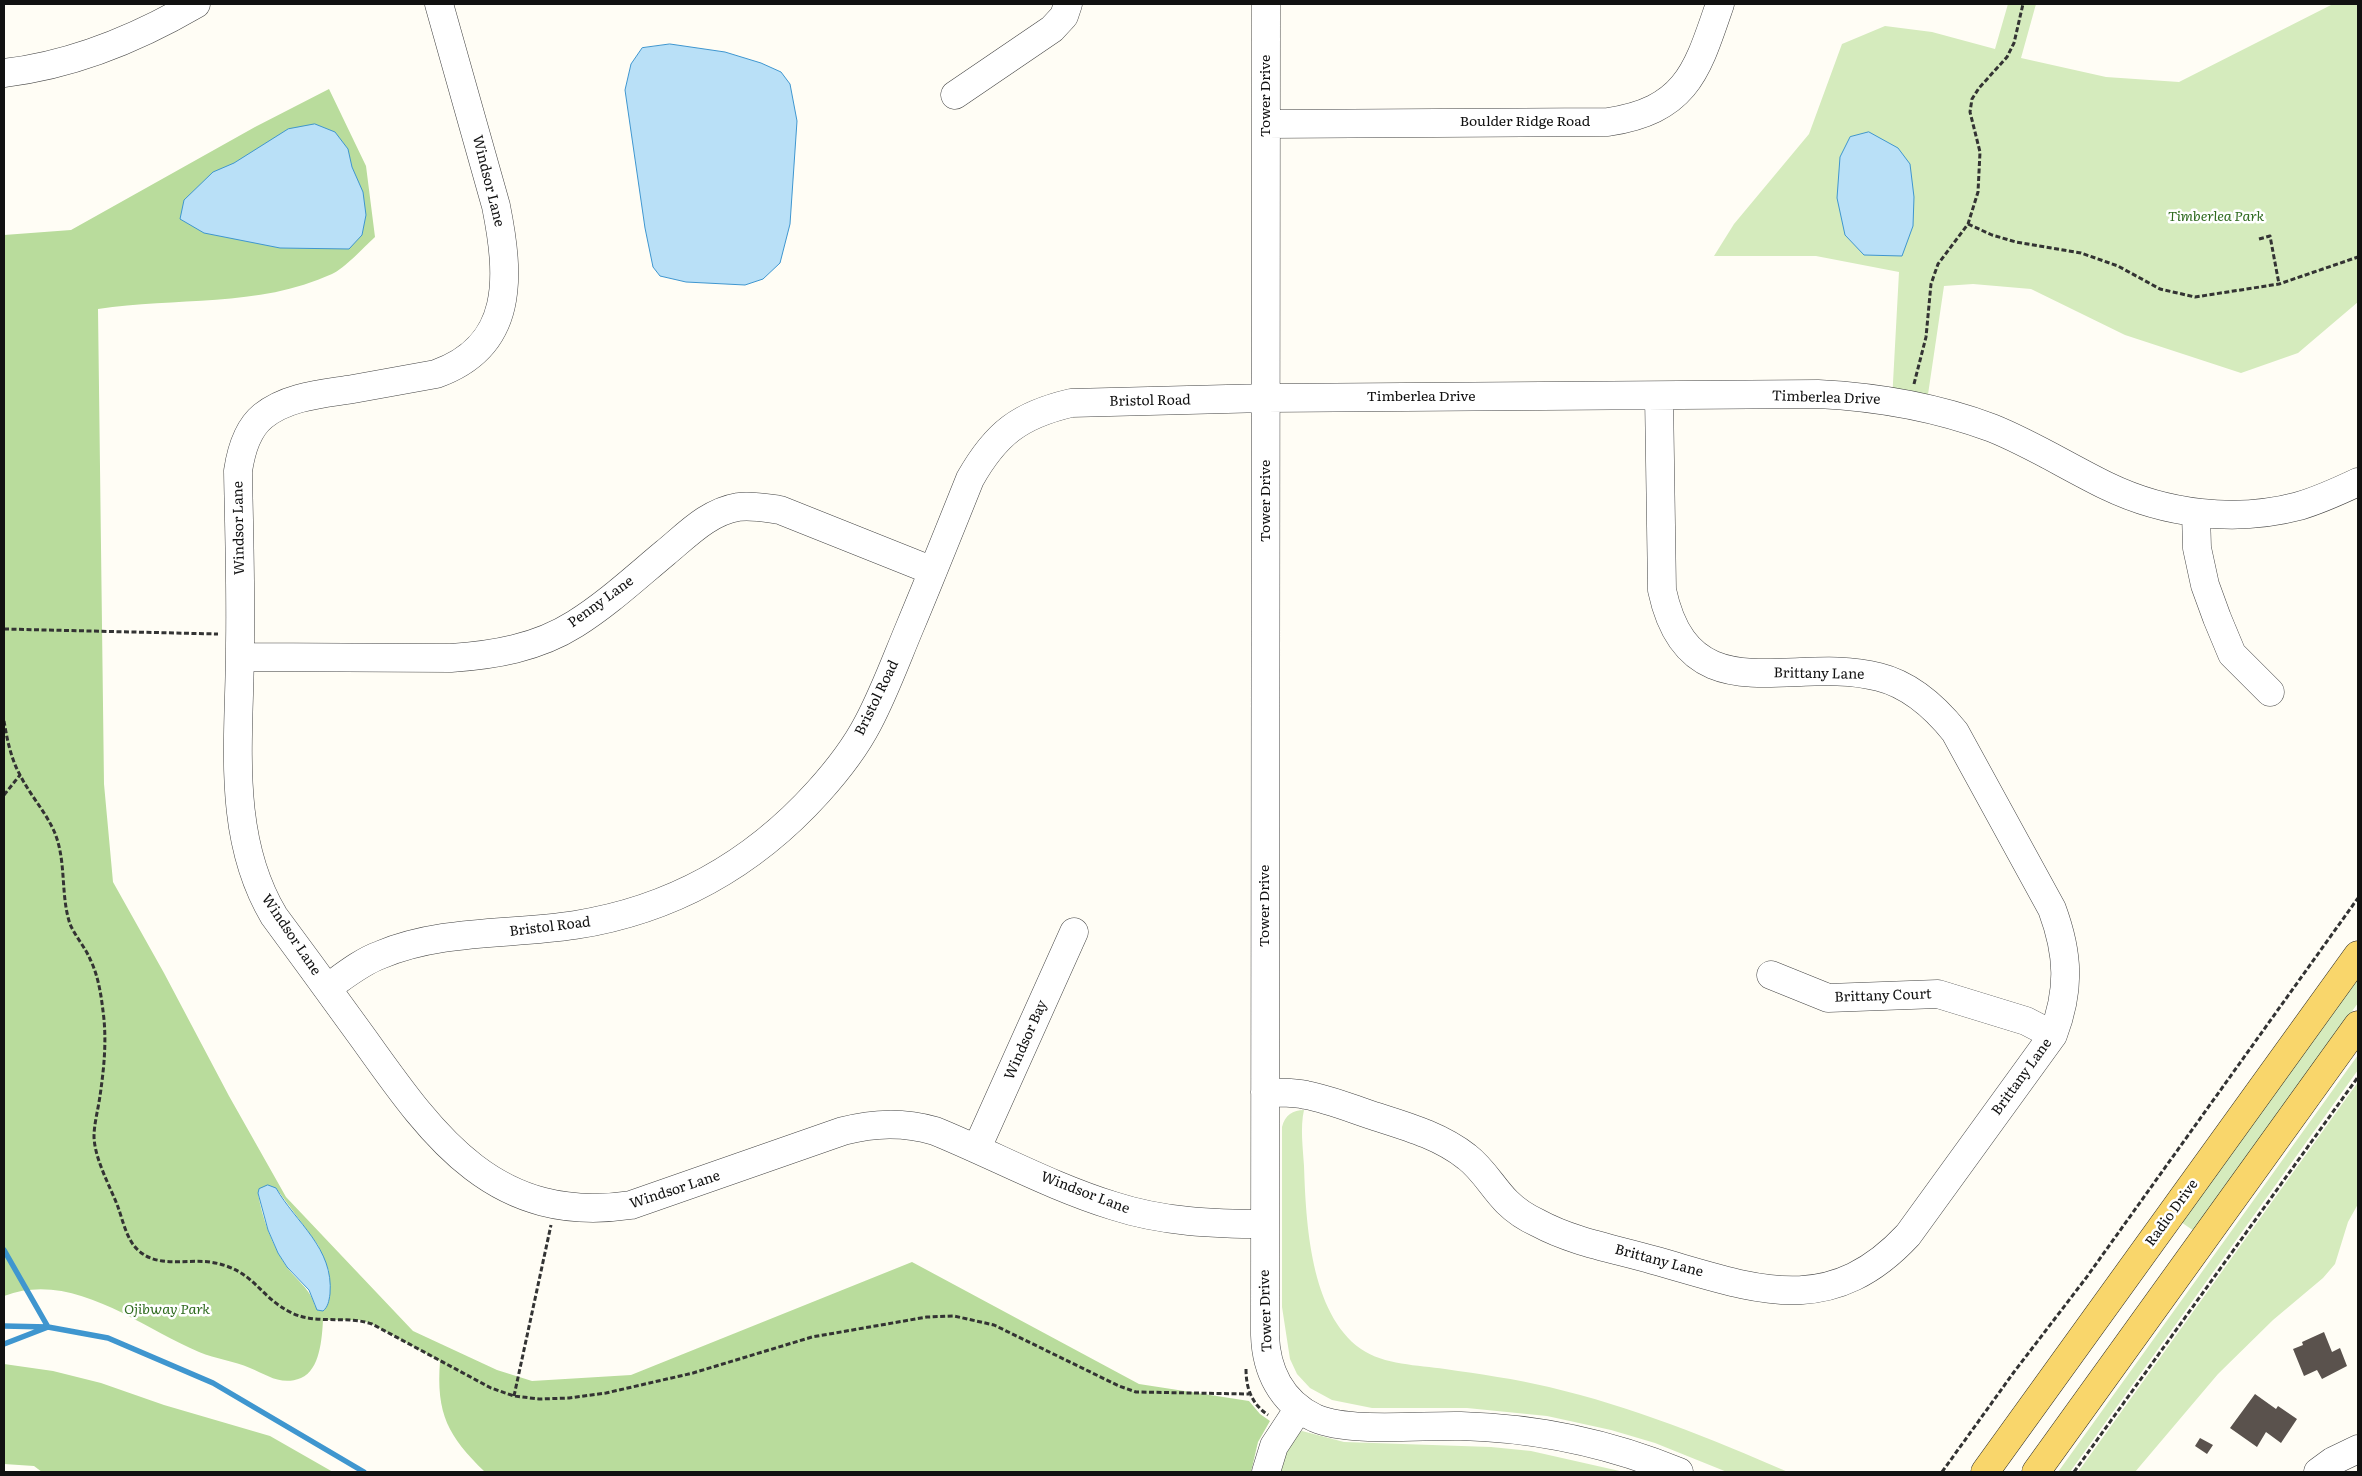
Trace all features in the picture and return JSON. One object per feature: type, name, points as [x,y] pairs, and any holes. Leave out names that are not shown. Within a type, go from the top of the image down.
[{"type":"main road","name":"Radio Drive","points":[[1985,1472],[2358,954]]},
{"type":"main road","points":[[2036,1472],[2358,1025]]},
{"type":"street","points":[[4,72],[57,64],[97,52],[133,38],[196,4]]},
{"type":"street","name":"Windsor Lane","points":[[439,4],[498,214],[503,239],[504,278],[500,313],[489,337],[472,356],[454,368],[436,374],[304,397],[281,404],[262,417],[248,435],[241,452],[238,471],[240,646],[238,803],[246,852],[263,897],[274,916],[427,1125],[454,1151],[479,1171],[508,1190],[556,1205],[606,1209],[630,1206],[863,1126],[888,1123],[914,1125],[935,1131],[1080,1194],[1115,1207],[1182,1221],[1265,1224]]},
{"type":"street","points":[[955,95],[1052,29],[1064,16],[1068,4]]},
{"type":"street","name":"Tower Drive","points":[[1266,4],[1266,1355],[1277,1384],[1299,1408],[1320,1420],[1344,1425],[1462,1426],[1544,1434],[1626,1453],[1679,1472]]},
{"type":"street","name":"Boulder Ridge Road","points":[[1266,124],[1608,122],[1633,118],[1654,110],[1688,82],[1702,57],[1720,4]]},
{"type":"street","name":"Timberlea Drive","points":[[1266,398],[1818,394],[1858,396],[1908,404],[1958,416],[2024,442],[2106,486],[2134,498],[2163,507],[2196,513],[2262,512],[2298,506],[2358,482]]},
{"type":"street","name":"Brittany Lane","points":[[1265,1092],[1304,1094],[1432,1135],[1451,1145],[1469,1158],[1507,1202],[1520,1213],[1558,1233],[1752,1287],[1796,1292],[1825,1288],[1848,1280],[1872,1268],[1890,1254],[1908,1236],[2053,1036],[2062,1012],[2066,987],[2065,960],[2058,926],[2052,909],[1955,732],[1940,714],[1920,696],[1880,677],[1857,672],[1743,673],[1722,669],[1689,649],[1675,631],[1667,612],[1662,590],[1659,396]]},
{"type":"street","name":"Bristol Road","points":[[327,988],[378,956],[403,946],[431,940],[572,926],[636,911],[676,896],[707,881],[746,857],[780,832],[838,769],[867,724],[891,674],[970,479],[984,454],[1001,434],[1025,418],[1046,409],[1071,402],[1266,398]]},
{"type":"street","name":"Penny Lane","points":[[240,646],[451,658],[483,656],[515,650],[543,640],[574,625],[602,606],[695,528],[737,496],[758,507],[780,510],[933,571]]},
{"type":"street","points":[[2196,513],[2197,548],[2205,585],[2217,618],[2232,654],[2270,692]]},
{"type":"street","name":"Windsor Bay","points":[[977,1148],[1074,932]]},
{"type":"street","name":"Brittany Court","points":[[1771,975],[1828,998],[1938,994],[2026,1021],[2053,1036]]},
{"type":"street","points":[[1266,1472],[1274,1446],[1299,1408]]},
{"type":"street","points":[[2318,1472],[2333,1461],[2358,1449]]},
{"type":"path","points":[[1908,404],[1926,337],[1931,284],[1938,264],[1968,224],[1978,192],[1980,152],[1970,112],[1972,99],[1979,88],[2007,57],[2014,43],[2023,4]]},
{"type":"path","points":[[1968,224],[1992,236],[2081,253],[2100,259],[2160,289],[2195,297],[2278,284],[2358,257]]},
{"type":"path","points":[[2259,239],[2270,236],[2278,284]]},
{"type":"path","points":[[4,629],[240,646]]},
{"type":"path","points":[[4,721],[12,757],[20,775],[45,812],[55,833],[61,851],[70,924],[91,960],[99,984],[103,1011],[105,1060],[94,1138],[129,1237],[137,1250],[148,1257],[162,1261],[208,1262],[228,1266],[245,1274],[275,1302],[291,1313],[323,1320],[360,1320],[372,1324],[468,1376],[514,1396],[539,1399],[569,1398],[606,1393],[693,1373],[812,1337],[927,1318],[954,1316],[994,1325],[1119,1386],[1136,1392],[1250,1394]]},
{"type":"path","points":[[4,795],[20,775]]},
{"type":"path","points":[[1942,1472],[2014,1372],[2086,1278],[2358,898]]},
{"type":"path","points":[[2074,1472],[2358,1077]]},
{"type":"path","points":[[514,1396],[556,1205]]},
{"type":"green space","name":"Timberlea Park","points":[[2008,4],[2036,4],[2021,58],[2106,77],[2179,82],[2333,4],[2358,4],[2358,302],[2298,353],[2241,373],[2125,335],[2031,289],[1973,284],[1944,286],[1926,408],[1892,401],[1899,272],[1816,256],[1714,256],[1734,224],[1809,134],[1842,44],[1885,26],[1932,32],[1995,49]]},
{"type":"green space","name":"Ojibway Park","points":[[329,89],[366,166],[375,237],[337,271],[304,285],[246,297],[127,305],[98,309],[104,784],[113,882],[286,1197],[413,1331],[497,1370],[532,1381],[631,1375],[912,1262],[1139,1384],[1249,1401],[1260,1414],[1270,1421],[1258,1442],[1251,1472],[485,1472],[462,1447],[447,1423],[440,1396],[440,1361],[372,1324],[360,1320],[323,1320],[319,1353],[312,1368],[301,1378],[287,1381],[274,1379],[244,1366],[199,1352],[129,1316],[80,1296],[55,1290],[30,1290],[4,1296],[4,235],[71,230],[255,127]],"holes":[[[276,1188],[318,1245],[329,1271],[315,1306],[310,1294],[286,1266],[276,1249],[265,1222],[258,1193]]]},
{"type":"green space","points":[[2358,977],[2358,1003],[2194,1231],[2181,1222]]},
{"type":"green space","points":[[2358,1055],[2358,1070],[2070,1472],[2058,1472]]},
{"type":"green space","points":[[2358,1082],[2358,1204],[2348,1222],[2335,1264],[2323,1278],[2273,1320],[2218,1374],[2135,1472],[2078,1472]]},
{"type":"green space","points":[[1304,1110],[1302,1131],[1305,1188],[1309,1239],[1314,1265],[1321,1290],[1331,1313],[1344,1333],[1361,1349],[1380,1358],[1402,1364],[1510,1379],[1580,1395],[1671,1424],[1788,1472],[1727,1472],[1655,1443],[1611,1430],[1547,1416],[1467,1408],[1372,1408],[1332,1400],[1310,1388],[1297,1374],[1290,1359],[1282,1307],[1282,1127],[1285,1119],[1290,1114]]},
{"type":"green space","points":[[4,1364],[53,1371],[101,1383],[164,1405],[270,1436],[333,1472],[42,1472],[34,1466],[4,1464]]},
{"type":"green space","points":[[1302,1431],[1344,1442],[1491,1447],[1531,1451],[1624,1472],[1279,1472],[1290,1443]]},
{"type":"water","points":[[670,44],[725,52],[761,63],[781,72],[790,84],[797,121],[790,224],[780,263],[763,279],[745,285],[686,282],[660,276],[653,267],[645,228],[625,90],[631,64],[642,48]]},
{"type":"water","points":[[315,124],[335,132],[348,149],[352,167],[363,192],[366,215],[362,235],[349,249],[280,248],[204,233],[180,219],[184,200],[213,172],[234,163],[288,129]]},
{"type":"water","points":[[1869,132],[1898,148],[1910,164],[1914,197],[1913,226],[1902,256],[1864,255],[1845,235],[1837,198],[1840,157],[1850,137]]},
{"type":"water","points":[[268,1185],[276,1188],[320,1249],[330,1278],[329,1301],[323,1311],[317,1310],[309,1290],[287,1267],[278,1253],[268,1230],[258,1193],[259,1189]]},
{"type":"building","points":[[2324,1332],[2332,1352],[2340,1348],[2347,1366],[2322,1379],[2317,1370],[2304,1376],[2293,1349],[2303,1345],[2302,1342]]},
{"type":"building","points":[[2255,1394],[2276,1409],[2278,1406],[2297,1419],[2281,1443],[2266,1432],[2257,1447],[2230,1428]]},
{"type":"building","points":[[2200,1438],[2213,1445],[2207,1454],[2195,1446]]},
{"type":"waterway","points":[[4,1250],[48,1327],[4,1344]]},
{"type":"waterway","points":[[4,1326],[48,1327],[108,1338],[213,1383],[364,1472]]}]
